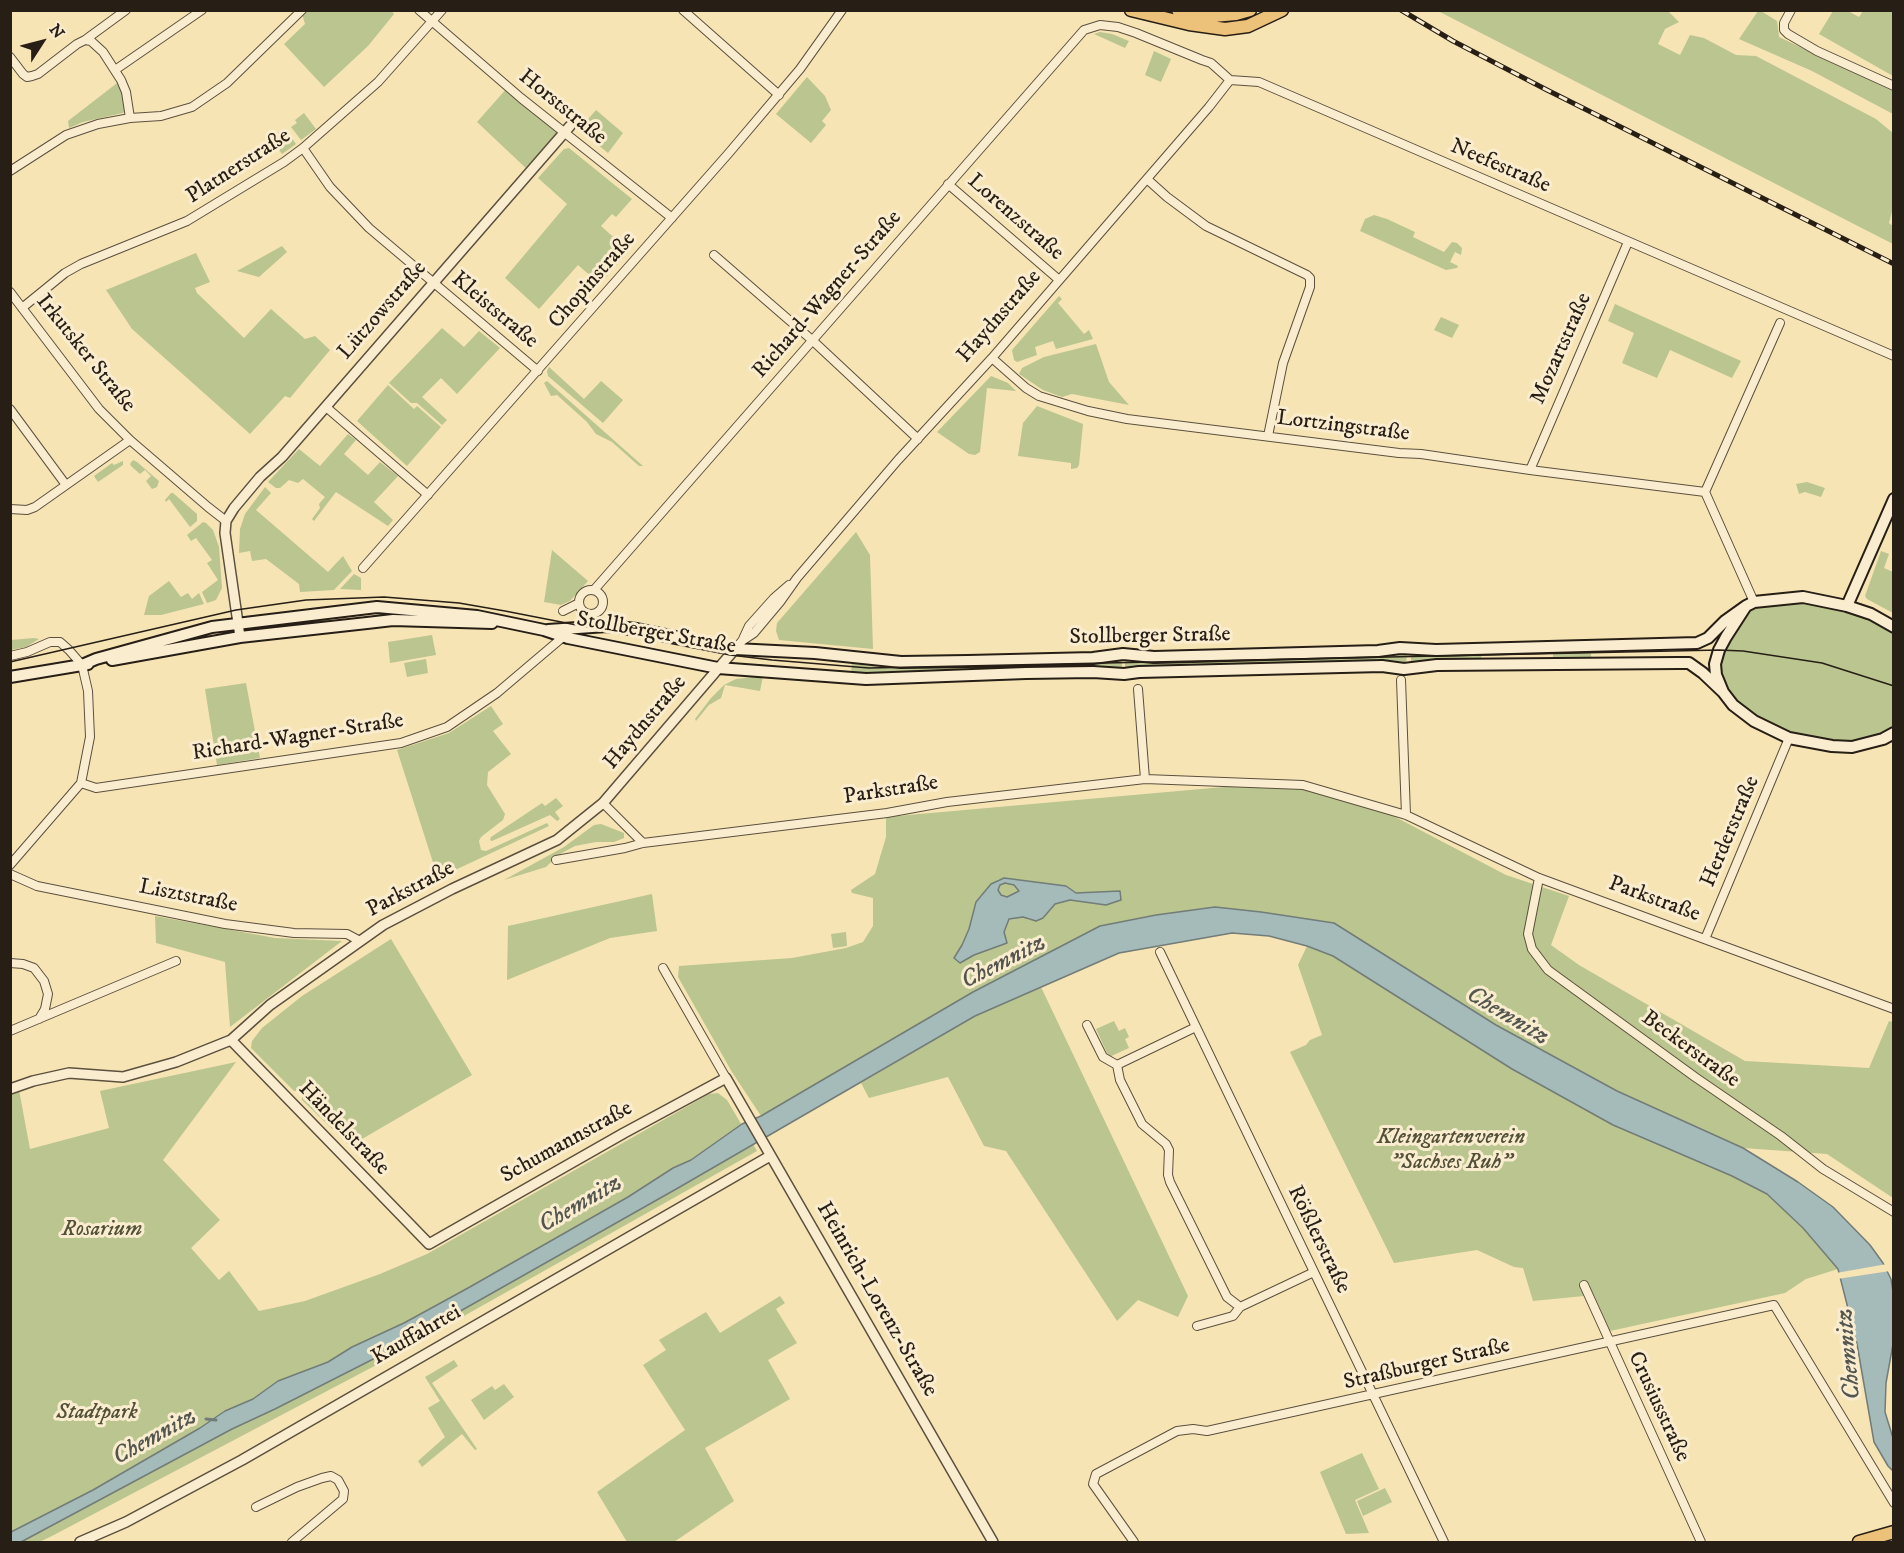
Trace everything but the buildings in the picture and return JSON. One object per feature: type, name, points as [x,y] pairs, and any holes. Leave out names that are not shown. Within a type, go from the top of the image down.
[{"type":"main road","points":[[1131,10],[1225,30],[1248,26],[1282,10]]},
{"type":"main road","points":[[1178,10],[1213,16],[1250,10]]},
{"type":"main road","points":[[1847,606],[1893,499]]},
{"type":"main road","points":[[1723,692],[1716,675],[1717,655],[1750,604],[1803,597],[1847,606],[1871,614],[1893,627]]},
{"type":"main road","name":"Stollberger Straße","points":[[544,630],[607,626],[739,645],[901,662],[1093,658],[1123,654],[1154,657],[1378,651],[1400,648],[1448,650],[1678,644],[1708,638],[1736,612],[1750,604]]},
{"type":"main road","name":"Stollberger Straße","points":[[82,665],[96,659],[212,627],[238,622],[377,607],[477,616],[544,630],[563,637],[718,668],[866,679],[1382,666],[1404,669],[1437,665],[1689,663],[1703,673],[1733,705],[1754,722],[1789,738],[1832,746],[1852,747],[1883,739],[1893,733]]},
{"type":"main road","name":"Stollberger Straße","points":[[10,677],[240,637],[393,620],[504,623]]},
{"type":"main road","points":[[1859,1542],[1893,1532]]},
{"type":"street","points":[[10,57],[27,77],[41,72],[126,10]]},
{"type":"street","points":[[115,70],[202,10]]},
{"type":"street","points":[[10,171],[42,149],[70,134],[98,124],[130,118],[153,117],[192,107],[227,82],[302,10]]},
{"type":"street","points":[[419,10],[432,22]]},
{"type":"street","name":"Platnerstraße","points":[[22,308],[81,264],[187,221],[265,176],[303,148],[378,82],[442,10]]},
{"type":"street","points":[[683,10],[779,95]]},
{"type":"street","name":"Chopinstraße","points":[[363,568],[779,95],[842,10]]},
{"type":"street","points":[[1791,10],[1784,23],[1784,30],[1788,34],[1817,51],[1893,86]]},
{"type":"street","name":"Horststraße","points":[[432,22],[567,129],[672,218]]},
{"type":"street","name":"Richard-Wagner-Straße","points":[[563,611],[579,603],[585,591],[594,590],[1084,30],[1100,25],[1136,33],[1211,63],[1230,80]]},
{"type":"street","points":[[85,40],[97,46],[115,70],[126,92],[130,118]]},
{"type":"street","name":"Haydnstraße","points":[[603,803],[718,668],[761,625],[796,578],[992,358],[1230,80]]},
{"type":"street","name":"Neefestraße","points":[[1230,80],[1259,82],[1893,356]]},
{"type":"street","name":"Lützowstraße","points":[[226,521],[260,477],[282,457],[567,129]]},
{"type":"street","name":"Kleiststraße","points":[[303,148],[327,183],[346,205],[433,283],[538,371]]},
{"type":"street","points":[[1147,179],[1202,223],[1310,278],[1310,287],[1283,363],[1268,436]]},
{"type":"street","name":"Lorenzstraße","points":[[948,184],[1058,279]]},
{"type":"street","name":"Mozartstraße","points":[[1530,471],[1628,242]]},
{"type":"street","points":[[714,255],[812,340],[918,439]]},
{"type":"street","name":"Irkutsker Straße","points":[[10,292],[84,392],[130,440],[226,521]]},
{"type":"street","points":[[1750,604],[1705,492],[1780,323]]},
{"type":"street","name":"Lortzingstraße","points":[[992,358],[1026,388],[1054,402],[1127,419],[1421,454],[1530,471],[1705,492]]},
{"type":"street","points":[[326,407],[428,495]]},
{"type":"street","points":[[10,409],[66,485]]},
{"type":"street","name":"Irkutsker Straße","points":[[10,509],[27,510],[35,507],[130,440]]},
{"type":"street","points":[[226,521],[225,533],[240,637]]},
{"type":"street","points":[[579,603],[582,610],[588,614],[600,611],[603,598],[594,590]]},
{"type":"street","name":"Richard-Wagner-Straße","points":[[81,783],[96,788],[401,743],[447,728],[497,693],[563,637]]},
{"type":"street","points":[[10,656],[27,652],[50,642],[60,642],[82,665],[88,691],[90,737],[81,783],[10,865]]},
{"type":"street","points":[[1401,681],[1406,815]]},
{"type":"street","points":[[1138,689],[1145,779]]},
{"type":"street","name":"Herderstraße","points":[[1705,939],[1789,738]]},
{"type":"street","name":"Parkstraße","points":[[556,860],[643,843],[852,817],[947,802],[1145,779],[1303,785],[1406,815],[1539,878],[1893,1009]]},
{"type":"street","points":[[603,803],[643,843]]},
{"type":"street","name":"Parkstraße","points":[[231,1040],[270,1005],[383,925],[557,840],[603,803]]},
{"type":"street","name":"Lisztstraße","points":[[10,874],[37,886],[225,924],[294,933],[346,934],[360,941]]},
{"type":"street","name":"Beckerstraße","points":[[1539,878],[1528,934],[1532,949],[1548,970],[1695,1077],[1781,1136],[1823,1169],[1893,1212]]},
{"type":"street","name":"Rößlerstraße","points":[[1160,952],[1444,1542]]},
{"type":"street","points":[[10,1031],[176,962]]},
{"type":"street","points":[[10,963],[34,968],[44,981],[48,994],[45,1010],[38,1020]]},
{"type":"street","points":[[663,968],[726,1078]]},
{"type":"street","points":[[1087,1025],[1102,1057],[1117,1065]]},
{"type":"street","points":[[1117,1065],[1196,1027]]},
{"type":"street","points":[[10,1089],[69,1073],[123,1077],[176,1062],[231,1040]]},
{"type":"street","name":"Händelstraße","points":[[231,1040],[429,1244]]},
{"type":"street","points":[[1117,1065],[1120,1080],[1142,1124],[1166,1144],[1169,1150],[1170,1182],[1227,1297],[1240,1307]]},
{"type":"street","name":"Heinrich-Lorenz-Straße","points":[[726,1078],[993,1542]]},
{"type":"street","name":"Schumannstraße","points":[[429,1244],[624,1132],[726,1078]]},
{"type":"street","name":"Kauffahrtei","points":[[80,1542],[126,1522],[242,1460],[770,1156]]},
{"type":"street","points":[[1197,1326],[1233,1316],[1240,1307],[1314,1272]]},
{"type":"street","name":"Crusiusstraße","points":[[1584,1285],[1701,1542]]},
{"type":"street","name":"Straßburger Straße","points":[[1134,1542],[1093,1484],[1096,1474],[1177,1431],[1192,1429],[1207,1431],[1373,1396],[1774,1305],[1893,1503]]},
{"type":"street","points":[[256,1508],[297,1487],[322,1478],[331,1476],[338,1480],[344,1491],[343,1499],[292,1542]]},
{"type":"green space","points":[[391,10],[394,14],[368,46],[324,87],[284,44],[305,24],[302,14],[306,11]]},
{"type":"green space","points":[[1438,11],[1668,11],[1679,22],[1665,29],[1658,44],[1680,55],[1690,35],[1704,38],[1736,55],[1756,56],[1876,119],[1893,133],[1894,204],[1889,223],[1893,226],[1893,244]]},
{"type":"green space","points":[[1758,11],[1777,21],[1779,37],[1893,91],[1893,114],[1812,71],[1739,39]]},
{"type":"green space","points":[[1833,11],[1848,11],[1859,17],[1863,11],[1893,11],[1893,76],[1819,34]]},
{"type":"green space","points":[[1100,32],[1129,41],[1125,48],[1094,34]]},
{"type":"green space","points":[[1154,51],[1171,59],[1161,82],[1145,75]]},
{"type":"green space","points":[[807,77],[825,96],[831,110],[822,121],[826,125],[811,143],[776,114]]},
{"type":"green space","points":[[121,80],[130,107],[123,113],[83,122],[69,128],[68,121]]},
{"type":"green space","points":[[508,87],[564,133],[530,172],[477,122]]},
{"type":"green space","points":[[596,110],[623,133],[608,153],[582,132],[581,127]]},
{"type":"green space","points":[[304,113],[316,129],[301,140],[291,127],[297,123],[295,120]]},
{"type":"green space","points":[[280,131],[283,134],[287,131],[296,144],[282,154],[270,138]]},
{"type":"green space","points":[[569,148],[632,199],[616,217],[612,214],[601,226],[629,251],[600,284],[578,265],[539,309],[505,278],[567,204],[538,178],[564,149]]},
{"type":"green space","points":[[1374,215],[1415,232],[1413,237],[1444,252],[1452,242],[1457,243],[1462,248],[1461,255],[1455,252],[1450,262],[1458,266],[1457,268],[1446,270],[1360,231],[1365,219]]},
{"type":"green space","points":[[282,246],[287,252],[259,277],[237,271]]},
{"type":"green space","points":[[196,253],[210,282],[195,288],[197,293],[244,338],[271,309],[305,339],[315,336],[330,350],[290,398],[285,396],[250,434],[132,329],[106,290]]},
{"type":"green space","points":[[1059,296],[1062,299],[1058,303],[1084,334],[1089,330],[1093,339],[1056,349],[1053,341],[1035,347],[1037,355],[1017,362],[1014,360],[1012,350]]},
{"type":"green space","points":[[1615,304],[1741,361],[1732,378],[1670,350],[1657,378],[1622,363],[1634,333],[1608,321]]},
{"type":"green space","points":[[1441,317],[1459,325],[1452,338],[1434,330]]},
{"type":"green space","points":[[442,328],[464,347],[479,331],[500,348],[457,394],[441,378],[422,397],[447,420],[442,425],[417,403],[411,403],[389,383]]},
{"type":"green space","points":[[1096,344],[1109,382],[1129,405],[1072,394],[1062,397],[1043,390],[1019,374],[1022,368],[1044,357]]},
{"type":"green space","points":[[549,367],[584,399],[601,381],[623,400],[603,423],[548,376]]},
{"type":"green space","points":[[991,376],[1008,383],[1016,391],[987,388],[980,452],[975,455],[969,454],[937,432]]},
{"type":"green space","points":[[547,381],[643,466],[639,466],[612,442],[596,434],[587,422],[557,395],[551,396],[544,383]]},
{"type":"green space","points":[[388,385],[414,409],[417,406],[441,427],[407,466],[357,421]]},
{"type":"green space","points":[[1037,406],[1083,424],[1077,468],[1071,469],[1071,463],[1018,456],[1023,423]]},
{"type":"green space","points":[[348,434],[356,440],[344,454],[368,475],[380,462],[398,476],[374,502],[393,520],[388,526],[336,492],[314,521],[312,519],[325,497],[303,479],[298,483],[289,480],[280,488],[268,482],[299,449],[320,466]]},
{"type":"green space","points":[[133,460],[159,481],[157,487],[152,489],[146,481],[151,476],[145,470],[140,474],[131,466]]},
{"type":"green space","points":[[123,461],[123,465],[98,482],[94,476],[112,463],[114,465]]},
{"type":"green space","points":[[1807,482],[1825,488],[1821,497],[1805,492],[1799,494],[1796,484]]},
{"type":"green space","points":[[265,487],[271,493],[256,510],[328,572],[343,556],[352,571],[334,590],[300,592],[299,584],[266,559],[252,561],[250,551],[239,553],[240,529],[245,514]]},
{"type":"green space","points":[[171,493],[197,514],[197,521],[190,527],[169,499],[166,502],[165,500]]},
{"type":"green space","points":[[203,522],[213,530],[219,547],[222,588],[216,600],[207,603],[202,592],[218,580],[207,563],[212,560],[196,538],[191,541],[187,535]]},
{"type":"green space","points":[[856,532],[870,555],[873,649],[779,640],[776,631],[777,623]]},
{"type":"green space","points":[[552,550],[588,581],[570,601],[561,605],[544,602]]},
{"type":"green space","points":[[1881,551],[1889,554],[1884,568],[1893,572],[1893,613],[1865,596]]},
{"type":"green space","points":[[354,574],[361,578],[361,590],[340,589]]},
{"type":"green space","points":[[169,581],[181,597],[188,593],[192,599],[199,593],[204,604],[161,615],[144,615],[149,596]]},
{"type":"green space","points":[[1778,599],[1847,606],[1893,627],[1893,733],[1852,747],[1765,728],[1723,692],[1717,655],[1746,606]]},
{"type":"green space","points":[[432,635],[436,655],[390,663],[388,642]]},
{"type":"green space","points":[[39,639],[26,647],[11,650],[11,640]]},
{"type":"green space","points":[[1590,648],[1592,662],[1553,661],[1553,651]]},
{"type":"green space","points":[[1400,651],[1400,654],[1407,655],[1406,662],[1401,662],[1401,666],[1125,669],[1125,660],[1130,660],[1130,657]]},
{"type":"green space","points":[[1414,651],[1481,652],[1482,662],[1415,665],[1415,661],[1411,661]]},
{"type":"green space","points":[[426,659],[428,673],[407,677],[404,663]]},
{"type":"green space","points":[[1116,660],[1122,661],[1122,668],[1116,668],[1116,672],[851,676],[852,661]]},
{"type":"green space","points":[[763,676],[760,691],[725,685],[721,698],[709,705],[696,721],[695,719],[711,698],[724,685],[736,679]]},
{"type":"green space","points":[[246,683],[260,758],[217,765],[205,689]]},
{"type":"green space","points":[[491,706],[503,724],[493,731],[511,754],[488,772],[487,785],[505,814],[503,820],[481,837],[479,841],[481,850],[486,851],[547,823],[549,826],[438,878],[397,750],[449,733]]},
{"type":"green space","points":[[1291,781],[1359,798],[1506,875],[1569,896],[1551,945],[1579,965],[1745,1061],[1869,1068],[1889,1021],[1893,1022],[1893,1198],[1827,1154],[1743,1148],[1617,1091],[1496,1025],[1334,923],[1215,907],[973,992],[761,1116],[732,1072],[678,977],[679,966],[792,958],[846,948],[863,942],[873,926],[873,898],[852,893],[851,890],[875,874],[886,837],[886,817]],"holes":[[[1004,878],[1065,886],[1076,893],[1097,893],[1121,900],[1107,905],[1070,900],[1055,904],[1043,917],[1030,920],[1023,917],[1009,919],[1004,933],[1007,943],[974,955],[960,963],[962,945],[976,902],[997,880]]]},
{"type":"green space","points":[[556,798],[563,806],[555,812],[560,819],[557,821],[550,815],[490,840],[491,837],[542,803],[545,806]]},
{"type":"green space","points":[[601,824],[624,833],[624,838],[614,842],[596,842],[575,846],[558,855],[546,867],[504,880],[564,847],[594,825]]},
{"type":"green space","points":[[1005,883],[1014,885],[1019,891],[1007,897],[1001,895],[997,890]]},
{"type":"green space","points":[[652,894],[657,931],[610,938],[507,980],[508,926]]},
{"type":"green space","points":[[155,916],[275,938],[342,941],[230,1027],[225,962],[156,943]]},
{"type":"green space","points":[[846,932],[847,946],[833,948],[831,934]]},
{"type":"green space","points":[[391,939],[472,1075],[350,1146],[302,1100],[298,1091],[294,1091],[251,1048],[252,1041],[262,1028],[302,996]]},
{"type":"green space","name":"Kleingartenverein \"Sachses Ruh\"","points":[[1307,946],[1333,956],[1512,1069],[1613,1125],[1732,1176],[1767,1194],[1803,1228],[1838,1269],[1806,1279],[1785,1293],[1610,1331],[1594,1295],[1533,1301],[1523,1268],[1514,1267],[1477,1250],[1394,1263],[1290,1052],[1322,1035],[1298,965]]},
{"type":"green space","points":[[1041,987],[1188,1296],[1178,1317],[1138,1300],[1117,1321],[1006,1151],[984,1146],[948,1077],[869,1098],[861,1083],[975,1016]]},
{"type":"green space","points":[[1114,1021],[1119,1031],[1125,1028],[1129,1037],[1125,1039],[1129,1048],[1109,1057],[1096,1029]]},
{"type":"green space","name":"Stadtpark","points":[[236,1062],[163,1160],[220,1220],[191,1248],[219,1280],[229,1271],[259,1311],[305,1301],[427,1254],[709,1094],[718,1093],[727,1100],[757,1151],[384,1361],[50,1537],[39,1542],[11,1542],[10,1093],[19,1090],[30,1149],[109,1128],[100,1091]]},
{"type":"green space","points":[[780,1296],[785,1303],[776,1309],[797,1343],[768,1360],[790,1399],[705,1448],[734,1501],[674,1542],[627,1542],[597,1492],[685,1430],[643,1365],[666,1350],[659,1340],[706,1312],[720,1333]]},
{"type":"green space","points":[[454,1360],[458,1366],[432,1383],[477,1449],[475,1450],[462,1434],[422,1467],[418,1461],[445,1437],[428,1408],[440,1401],[425,1377]]},
{"type":"green space","points":[[504,1384],[514,1397],[484,1420],[471,1400],[492,1386],[495,1390]]},
{"type":"green space","points":[[1362,1453],[1379,1489],[1355,1500],[1369,1533],[1346,1534],[1320,1472]]},
{"type":"green space","points":[[1385,1488],[1392,1502],[1363,1516],[1357,1501]]},
{"type":"water","points":[[1004,878],[1066,886],[1076,893],[1120,891],[1121,900],[1106,905],[1070,900],[1055,904],[1043,918],[1036,921],[1023,917],[1009,919],[1004,932],[1007,943],[974,955],[960,963],[954,958],[969,929],[976,902],[991,884]],"holes":[[[1005,883],[1014,885],[1019,891],[1007,897],[1001,895],[998,890],[1000,885]]]},
{"type":"water","points":[[1215,907],[1334,923],[1496,1025],[1617,1091],[1743,1148],[1833,1207],[1870,1245],[1891,1279],[1893,1344],[1886,1383],[1885,1412],[1893,1438],[1893,1471],[1874,1442],[1857,1344],[1838,1269],[1803,1228],[1767,1194],[1732,1176],[1613,1125],[1512,1069],[1333,956],[1269,936],[1232,933],[1119,953],[975,1016],[395,1348],[232,1429],[21,1542],[11,1542],[11,1532],[93,1490],[225,1411],[253,1399],[278,1381],[328,1362],[352,1347],[404,1323],[468,1288],[628,1197],[673,1168],[691,1160],[742,1124],[761,1116],[973,992],[1100,926]]},
{"type":"pier","points":[[1887,1264],[1890,1271],[1837,1279],[1836,1273]]},
{"type":"waterway","name":"Chemnitz","points":[[206,1419],[216,1420]]},
{"type":"tram line","points":[[10,662],[236,610],[306,600],[384,597],[459,603],[730,655],[869,668],[1719,650],[1743,651],[1822,663],[1894,686]]},
{"type":"railway","points":[[1401,10],[1453,41],[1547,90],[1894,264]]},
{"type":"park label","name":"Rosarium","points":[[102,1230]]}]
